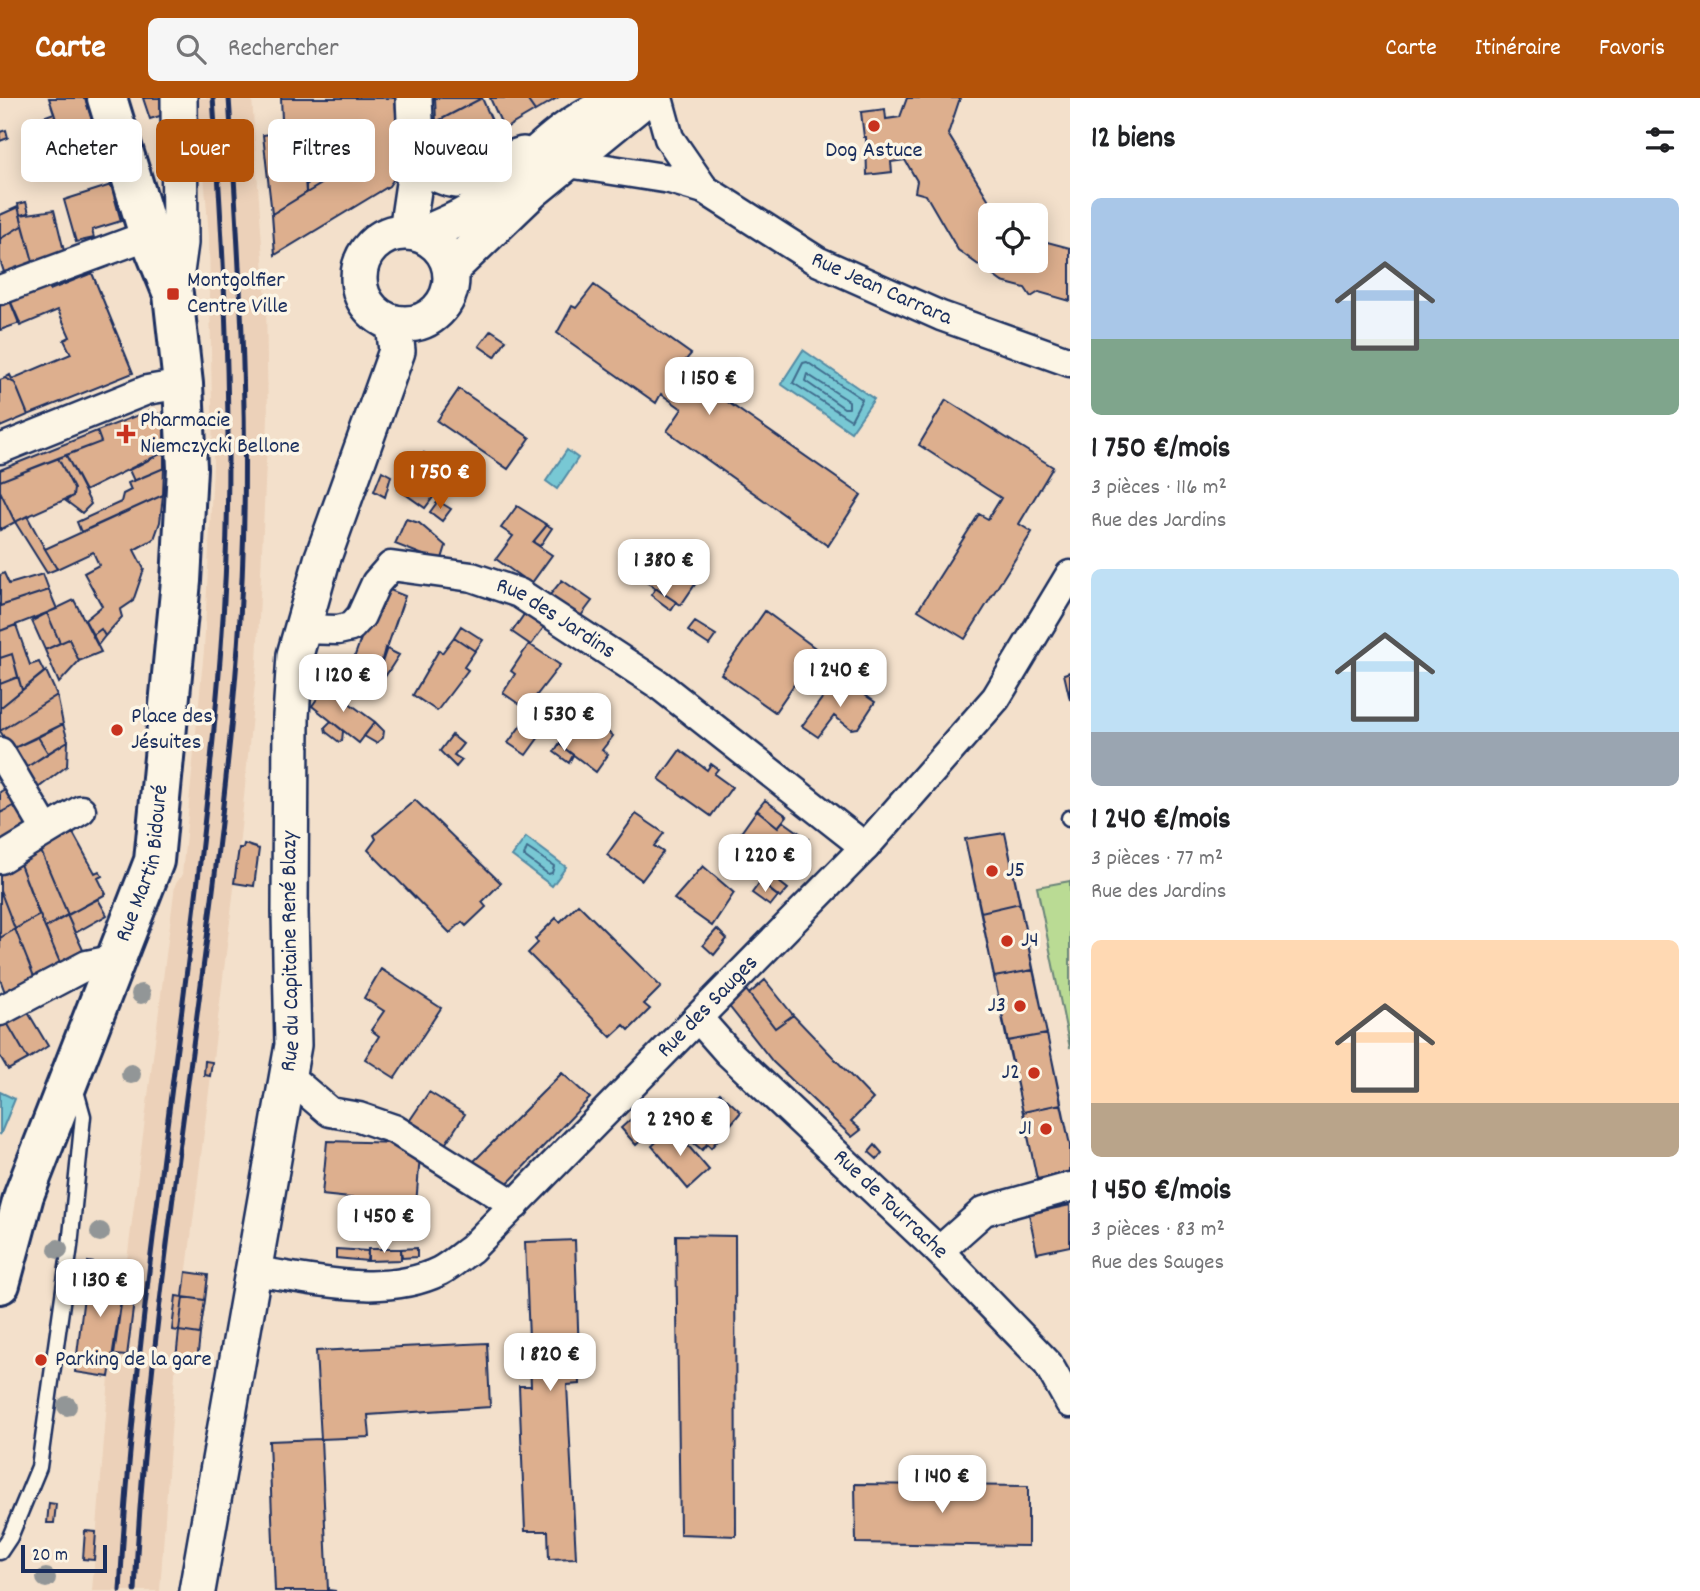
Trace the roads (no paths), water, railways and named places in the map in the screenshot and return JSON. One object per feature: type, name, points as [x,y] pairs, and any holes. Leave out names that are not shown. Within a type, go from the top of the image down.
[{"type":"main road","name":"Rue Martin Bidouré","points":[[0,1284],[24,1195],[154,861],[181,581],[187,468],[183,384],[173,294],[149,235],[107,98]]},
{"type":"street","points":[[173,294],[180,243],[179,98]]},
{"type":"street","points":[[414,98],[415,119]]},
{"type":"street","points":[[629,98],[601,108],[553,157],[451,269],[446,300],[437,312],[410,324],[394,323],[380,317],[365,300],[359,278],[361,263],[379,239],[393,233],[415,233],[474,210],[553,157],[646,98]]},
{"type":"street","name":"Rue Jean Carrara","points":[[658,98],[669,138],[704,189]]},
{"type":"street","points":[[512,160],[553,157]]},
{"type":"street","name":"Rue Jean Carrara","points":[[553,157],[670,178],[704,189],[817,261],[941,316],[1070,362]]},
{"type":"street","points":[[415,233],[416,182]]},
{"type":"street","points":[[415,233],[441,248],[451,269]]},
{"type":"street","points":[[0,290],[149,235]]},
{"type":"street","name":"Rue du Capitaine René Blazy","points":[[197,1591],[293,1045],[290,913],[291,716],[295,655],[300,629],[397,351],[394,323]]},
{"type":"street","points":[[0,449],[147,390],[183,384]]},
{"type":"street","name":"Rue des Jardins","points":[[300,629],[338,630],[351,626],[361,616],[376,583],[391,566],[471,577],[519,593],[658,684],[864,847]]},
{"type":"street","name":"Rue des Sauges","points":[[253,1271],[372,1287],[412,1281],[440,1271],[471,1249],[864,847],[996,698],[1070,575]]},
{"type":"street","points":[[0,752],[46,830]]},
{"type":"street","points":[[0,859],[81,810]]},
{"type":"street","points":[[0,1011],[87,965],[117,959]]},
{"type":"street","name":"Rue de Tourrache","points":[[698,1018],[728,1052],[939,1251],[1048,1364],[1070,1403]]},
{"type":"street","points":[[289,1077],[330,1112],[359,1117],[394,1129],[515,1205]]},
{"type":"street","points":[[939,1251],[984,1211],[1070,1186]]},
{"type":"lane","points":[[0,1552],[10,1537],[39,1467],[70,1246],[83,1116],[72,1076]]},
{"type":"water","points":[[803,350],[874,399],[851,432],[781,384]]},
{"type":"water","points":[[567,450],[578,458],[557,489],[546,481]]},
{"type":"water","points":[[526,837],[566,867],[552,886],[512,856]]},
{"type":"water","points":[[0,1092],[15,1099],[0,1135]]},
{"type":"railway","points":[[120,1591],[140,1355],[197,883],[221,647],[227,510],[227,372],[213,98]]},
{"type":"railway","points":[[135,1591],[154,1355],[214,883],[238,647],[244,510],[243,372],[229,98]]},
{"type":"place","name":"Dog Astuce","points":[[874,126]]},
{"type":"place","name":"Montgolfier Centre Ville","points":[[173,294]]},
{"type":"place","name":"Pharmacie Niemczycki Bellone","points":[[126,434]]},
{"type":"place","name":"Place des Jésuites","points":[[117,730]]},
{"type":"place","name":"J5","points":[[992,871]]},
{"type":"place","name":"J4","points":[[1007,941]]},
{"type":"place","name":"J3","points":[[1020,1006]]},
{"type":"place","name":"J2","points":[[1034,1073]]},
{"type":"place","name":"J1","points":[[1046,1129]]},
{"type":"place","name":"Parking de la gare","points":[[41,1360]]}]
